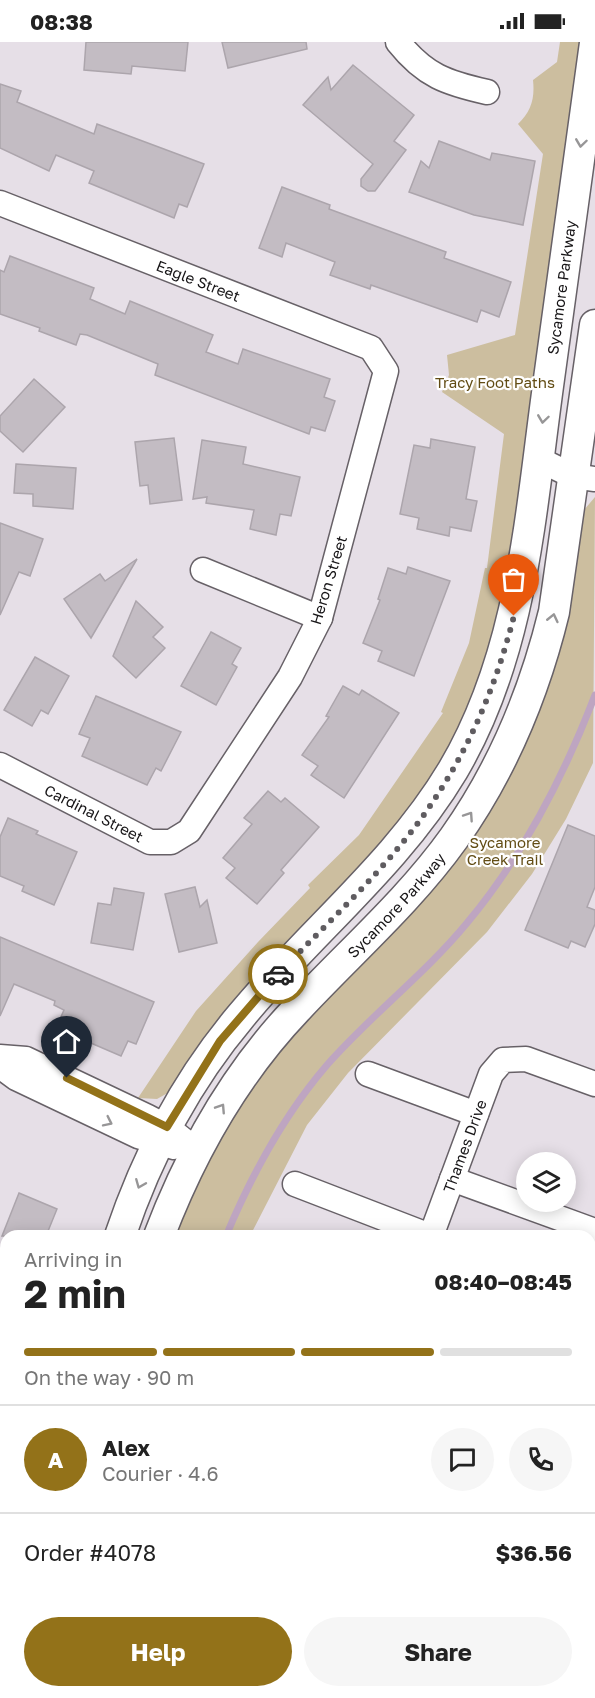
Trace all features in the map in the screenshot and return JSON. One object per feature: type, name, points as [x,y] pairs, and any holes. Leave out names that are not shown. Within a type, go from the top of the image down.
[{"type":"main road","name":"Sycamore Parkway","points":[[122,1230],[162,1135],[205,1063],[241,1015],[408,836],[459,760],[491,693],[507,643],[530,527],[595,43]]},
{"type":"main road","name":"Sycamore Parkway","points":[[162,1230],[196,1150],[243,1075],[267,1043],[434,864],[477,804],[497,768],[531,693],[544,654],[554,612],[585,465],[595,325]]},
{"type":"street","points":[[398,42],[426,71],[450,84],[487,92]]},
{"type":"street","name":"Eagle Street","points":[[0,203],[371,348],[386,371]]},
{"type":"street","name":"Heron Street","points":[[189,831],[290,678],[320,618],[386,371]]},
{"type":"street","points":[[538,459],[585,465]]},
{"type":"street","points":[[203,570],[320,618]]},
{"type":"street","name":"Cardinal Street","points":[[0,765],[150,842],[171,842],[189,831]]},
{"type":"street","points":[[0,1057],[26,1059],[162,1135]]},
{"type":"street","name":"Thames Drive","points":[[432,1230],[491,1074],[503,1060],[526,1059],[595,1084]]},
{"type":"street","points":[[0,1066],[16,1078],[196,1150]]},
{"type":"street","points":[[368,1074],[476,1114]]},
{"type":"street","points":[[452,1179],[592,1230]]},
{"type":"street","points":[[295,1184],[414,1230]]},
{"type":"green space","name":"Tracy Foot Paths","points":[[560,42],[582,42],[509,567],[493,643],[465,717],[425,790],[375,853],[258,973],[234,1002],[173,1090],[157,1099],[138,1098],[196,1011],[310,888],[308,885],[359,835],[443,713],[441,712],[469,643],[485,568],[487,568],[504,434],[442,392],[449,375],[447,355],[515,335],[543,154],[518,124],[531,104],[533,80],[557,62]]},
{"type":"green space","name":"Sycamore Creek Trail","points":[[595,497],[593,763],[566,819],[532,874],[487,932],[348,1073],[307,1125],[253,1230],[177,1230],[195,1185],[231,1120],[278,1051],[508,777],[544,700],[557,658],[584,510]]},
{"type":"building","points":[[86,42],[188,42],[185,71],[132,66],[131,74],[84,70]]},
{"type":"building","points":[[222,42],[306,42],[307,49],[228,68]]},
{"type":"building","points":[[353,65],[414,115],[394,141],[406,150],[375,191],[368,191],[361,186],[361,179],[373,164],[303,105],[328,77],[331,90]]},
{"type":"building","points":[[0,84],[21,91],[17,102],[94,134],[97,124],[204,164],[187,207],[179,204],[174,218],[89,183],[94,171],[56,155],[49,171],[0,148]]},
{"type":"building","points":[[439,141],[490,160],[492,153],[535,161],[523,225],[474,215],[409,192],[421,161],[429,168]]},
{"type":"building","points":[[282,187],[330,205],[329,209],[446,252],[444,258],[511,282],[499,317],[481,310],[477,322],[371,285],[370,289],[330,275],[335,262],[286,243],[282,257],[259,248]]},
{"type":"building","points":[[10,256],[94,288],[90,299],[125,314],[130,301],[213,335],[206,352],[238,364],[243,349],[330,379],[324,397],[335,401],[325,431],[311,427],[309,434],[155,375],[158,364],[87,335],[80,334],[76,345],[39,331],[40,328],[0,314],[0,270],[4,272]]},
{"type":"building","points":[[34,379],[65,407],[23,452],[0,431],[0,416]]},
{"type":"building","points":[[174,438],[182,500],[150,504],[148,485],[140,486],[135,442]]},
{"type":"building","points":[[431,439],[475,447],[466,499],[477,501],[471,531],[450,527],[449,536],[417,529],[419,518],[400,514],[414,445],[430,448]]},
{"type":"building","points":[[202,440],[246,447],[243,464],[300,477],[291,516],[280,514],[276,535],[250,529],[254,510],[206,503],[207,497],[193,499]]},
{"type":"building","points":[[16,464],[76,468],[73,509],[33,506],[33,494],[14,493]]},
{"type":"building","points":[[0,523],[43,539],[30,576],[19,572],[0,615]]},
{"type":"building","points":[[137,559],[91,638],[64,599],[100,574],[105,581]]},
{"type":"building","points":[[408,567],[450,581],[414,676],[378,661],[382,651],[363,643],[380,600],[378,599],[388,568],[406,574]]},
{"type":"building","points":[[136,601],[163,627],[153,637],[165,648],[136,678],[113,656]]},
{"type":"building","points":[[211,632],[241,648],[232,664],[237,667],[216,705],[181,686]]},
{"type":"building","points":[[35,657],[69,676],[48,714],[41,710],[32,726],[4,710]]},
{"type":"building","points":[[343,686],[359,695],[362,690],[399,713],[344,798],[311,775],[318,766],[302,755],[329,717],[326,716]]},
{"type":"building","points":[[96,696],[181,732],[161,771],[156,768],[147,785],[82,756],[90,738],[79,734]]},
{"type":"building","points":[[268,791],[281,802],[285,798],[319,827],[281,870],[284,873],[257,904],[226,878],[235,868],[223,858],[252,824],[244,818]]},
{"type":"building","points":[[8,818],[38,831],[36,834],[77,852],[54,905],[22,891],[24,886],[0,876],[0,837]]},
{"type":"building","points":[[568,825],[595,836],[595,887],[587,907],[595,910],[595,924],[585,947],[571,941],[568,948],[525,930]]},
{"type":"building","points":[[195,887],[200,907],[207,900],[217,943],[179,952],[165,894]]},
{"type":"building","points":[[114,888],[144,893],[133,950],[91,943],[98,903],[111,905]]},
{"type":"building","points":[[0,937],[154,1002],[136,1044],[128,1041],[121,1056],[56,1028],[64,1010],[54,1005],[55,1001],[14,984],[0,1016]]},
{"type":"building","points":[[19,1193],[57,1209],[48,1230],[4,1230]]},
{"type":"waterway","points":[[229,1230],[270,1146],[311,1084],[344,1047],[451,942],[506,870],[524,843],[556,785],[595,695]]},
{"type":"way so far","points":[[278,974],[408,836],[434,801],[473,734],[491,693],[514,616]]},
{"type":"route","points":[[67,1078],[167,1127],[220,1041],[278,974]]}]
